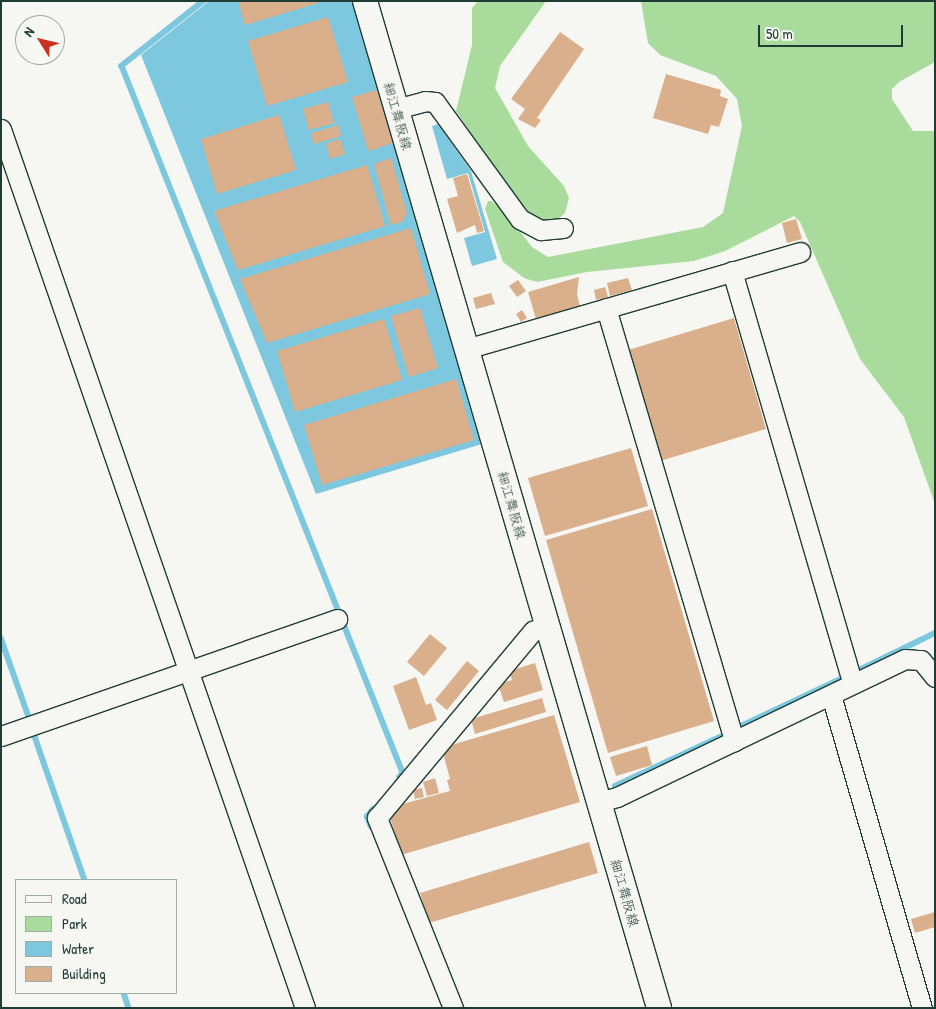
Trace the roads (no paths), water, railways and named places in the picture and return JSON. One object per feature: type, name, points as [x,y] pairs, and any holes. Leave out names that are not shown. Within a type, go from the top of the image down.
[{"type":"main road","name":"細江舞阪線","points":[[365,1],[659,1008]]},
{"type":"street","points":[[396,109],[426,101],[435,102],[520,219],[540,230],[563,228]]},
{"type":"street","points":[[1,128],[305,1008]]},
{"type":"street","points":[[466,349],[800,252]]},
{"type":"street","points":[[732,271],[853,684]]},
{"type":"street","points":[[606,308],[734,741]]},
{"type":"street","points":[[1,736],[337,619]]},
{"type":"street","points":[[453,1008],[377,818],[533,631],[547,626]]},
{"type":"street","points":[[599,802],[913,658],[921,660],[935,677]]},
{"type":"street","points":[[831,695],[922,1008]]},
{"type":"water","points":[[209,1],[353,1],[482,444],[316,494],[141,55]]},
{"type":"water","points":[[438,124],[471,171],[497,259],[472,266],[464,238],[485,232],[468,173],[447,179],[432,126]]},
{"type":"waterway","points":[[204,1],[122,66],[403,773],[400,777]]},
{"type":"waterway","points":[[857,671],[935,633]]},
{"type":"waterway","points":[[1,638],[30,720]]},
{"type":"waterway","points":[[737,728],[843,678]]},
{"type":"waterway","points":[[33,731],[85,879]]},
{"type":"waterway","points":[[615,786],[724,735]]},
{"type":"waterway","points":[[371,827],[367,817],[373,809]]},
{"type":"waterway","points":[[124,994],[129,1008]]}]
